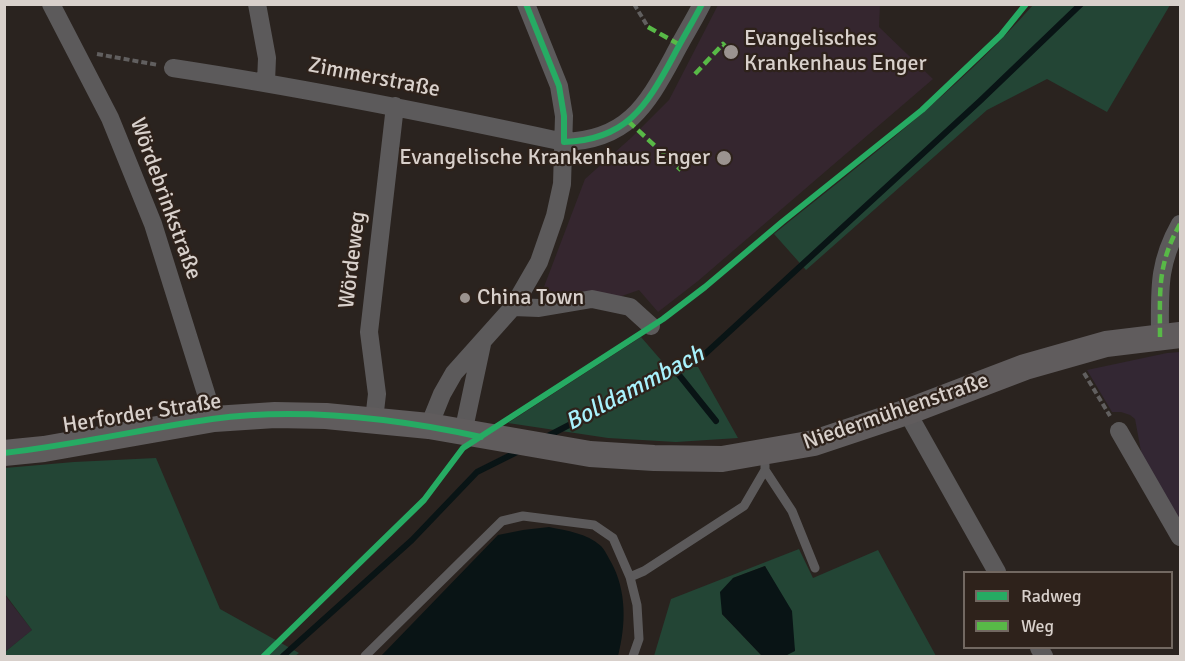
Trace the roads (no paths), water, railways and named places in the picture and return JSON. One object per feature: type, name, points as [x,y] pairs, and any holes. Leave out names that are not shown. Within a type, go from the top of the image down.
[{"type":"main road","name":"Niedermühlenstraße","points":[[429,426],[590,454],[764,461],[907,412],[1025,367],[1106,344],[1170,336]]},
{"type":"main road","name":"Herforder Straße","points":[[4,453],[214,419],[275,415],[326,416],[429,426]]},
{"type":"street","name":"Wördebrinkstraße","points":[[51,4],[110,118],[153,224],[214,419]]},
{"type":"street","points":[[257,4],[267,58],[266,82]]},
{"type":"street","points":[[429,426],[442,394],[454,373],[513,307],[539,262],[555,216],[562,184],[564,116],[559,86],[526,4]]},
{"type":"street","name":"Zimmerstraße","points":[[173,68],[266,82],[395,106],[564,142],[584,141],[606,134],[628,121],[652,96],[702,4]]},
{"type":"street","name":"Wördeweg","points":[[374,420],[377,394],[369,332],[395,106]]},
{"type":"street","points":[[1170,336],[1160,282],[1169,243],[1180,224]]},
{"type":"street","points":[[513,307],[539,308],[592,299],[630,307],[651,326]]},
{"type":"street","points":[[472,435],[483,341]]},
{"type":"street","points":[[907,412],[996,571]]},
{"type":"street","points":[[1119,431],[1180,537]]},
{"type":"lane","points":[[764,461],[792,511],[814,568]]},
{"type":"lane","points":[[630,577],[644,571],[744,506],[764,461]]},
{"type":"lane","points":[[365,657],[502,521],[523,516],[594,525],[613,538],[630,577],[637,605],[639,639],[633,657]]},
{"type":"waterway","name":"Bolldammbach","points":[[546,437],[705,354],[981,100],[1081,4]]},
{"type":"waterway","points":[[675,370],[716,421]]},
{"type":"waterway","name":"Bolldammbach","points":[[283,656],[412,540],[477,472],[519,451]]},
{"type":"place","name":"Evangelisches Krankenhaus Enger","points":[[731,52]]},
{"type":"place","name":"Evangelische Krankenhaus Enger","points":[[724,158]]},
{"type":"place","name":"China Town","points":[[465,298]]}]
